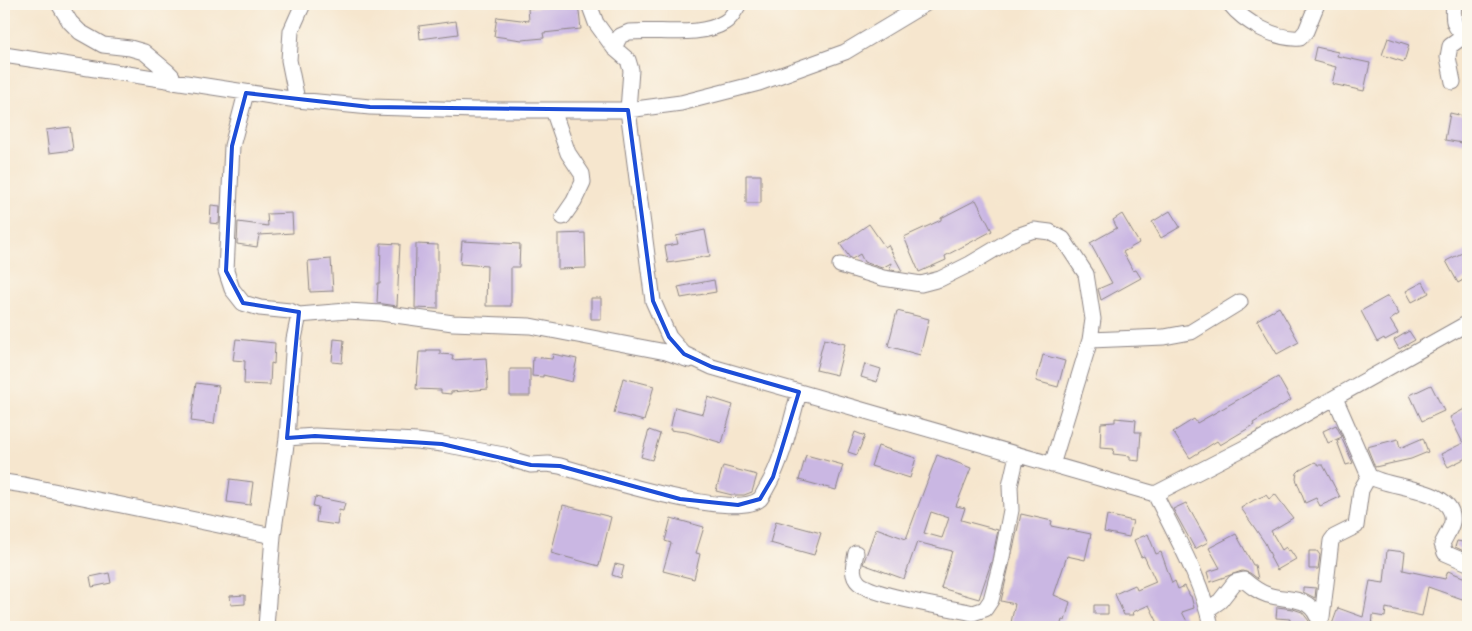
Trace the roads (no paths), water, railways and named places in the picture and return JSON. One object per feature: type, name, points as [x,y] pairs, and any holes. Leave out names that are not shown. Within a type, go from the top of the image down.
[{"type":"street","points":[[59,4],[70,22],[80,32],[103,45],[130,48],[144,52],[172,76],[172,82]]},
{"type":"street","points":[[297,100],[289,60],[291,31],[303,4]]},
{"type":"street","points":[[589,4],[596,23],[614,48],[628,60],[630,70],[628,110],[653,301],[669,337],[684,354],[712,367]]},
{"type":"street","points":[[614,48],[620,36],[629,32],[700,31],[725,22],[739,4]]},
{"type":"street","points":[[4,55],[297,100],[380,107],[475,110],[628,110],[680,103],[759,83],[819,62],[845,52],[925,4]]},
{"type":"street","points":[[1230,4],[1239,15],[1256,26],[1290,39],[1300,38],[1306,31],[1317,4]]},
{"type":"street","points":[[1454,4],[1452,18],[1454,25],[1466,37],[1450,46],[1448,57],[1454,82]]},
{"type":"street","points":[[246,93],[232,146],[226,271],[232,289],[243,303],[260,308],[290,311],[298,315],[347,311],[381,313],[453,323],[530,326],[666,352],[712,367],[1155,494],[1250,445],[1468,323]]},
{"type":"street","points":[[553,110],[568,153],[582,174],[583,182],[574,201],[563,217]]},
{"type":"street","points":[[840,265],[883,278],[921,284],[940,279],[970,264],[1017,236],[1034,230],[1050,232],[1062,239],[1086,274],[1093,319],[1090,340],[1052,465]]},
{"type":"street","points":[[1090,340],[1164,337],[1191,332],[1240,302]]},
{"type":"street","points":[[266,627],[273,536],[287,438],[294,339],[298,315]]},
{"type":"street","points":[[287,438],[315,436],[442,444],[504,455],[532,465],[548,464],[560,466],[680,499],[738,506],[760,499],[773,477],[784,448],[799,392]]},
{"type":"street","points":[[1335,398],[1369,476],[1374,480],[1411,488],[1443,500],[1450,509],[1452,522],[1442,544],[1445,553],[1468,563]]},
{"type":"street","points":[[856,553],[852,570],[858,582],[874,591],[973,613],[985,609],[991,600],[1001,562],[1011,510],[1010,486],[1016,455]]},
{"type":"street","points":[[1207,610],[1220,601],[1235,582],[1244,580],[1255,589],[1268,595],[1309,604],[1317,616],[1322,617],[1331,541],[1334,537],[1356,526],[1361,490],[1369,476]]},
{"type":"street","points":[[4,482],[273,536]]},
{"type":"street","points":[[1155,494],[1192,572],[1207,610],[1211,627]]}]
